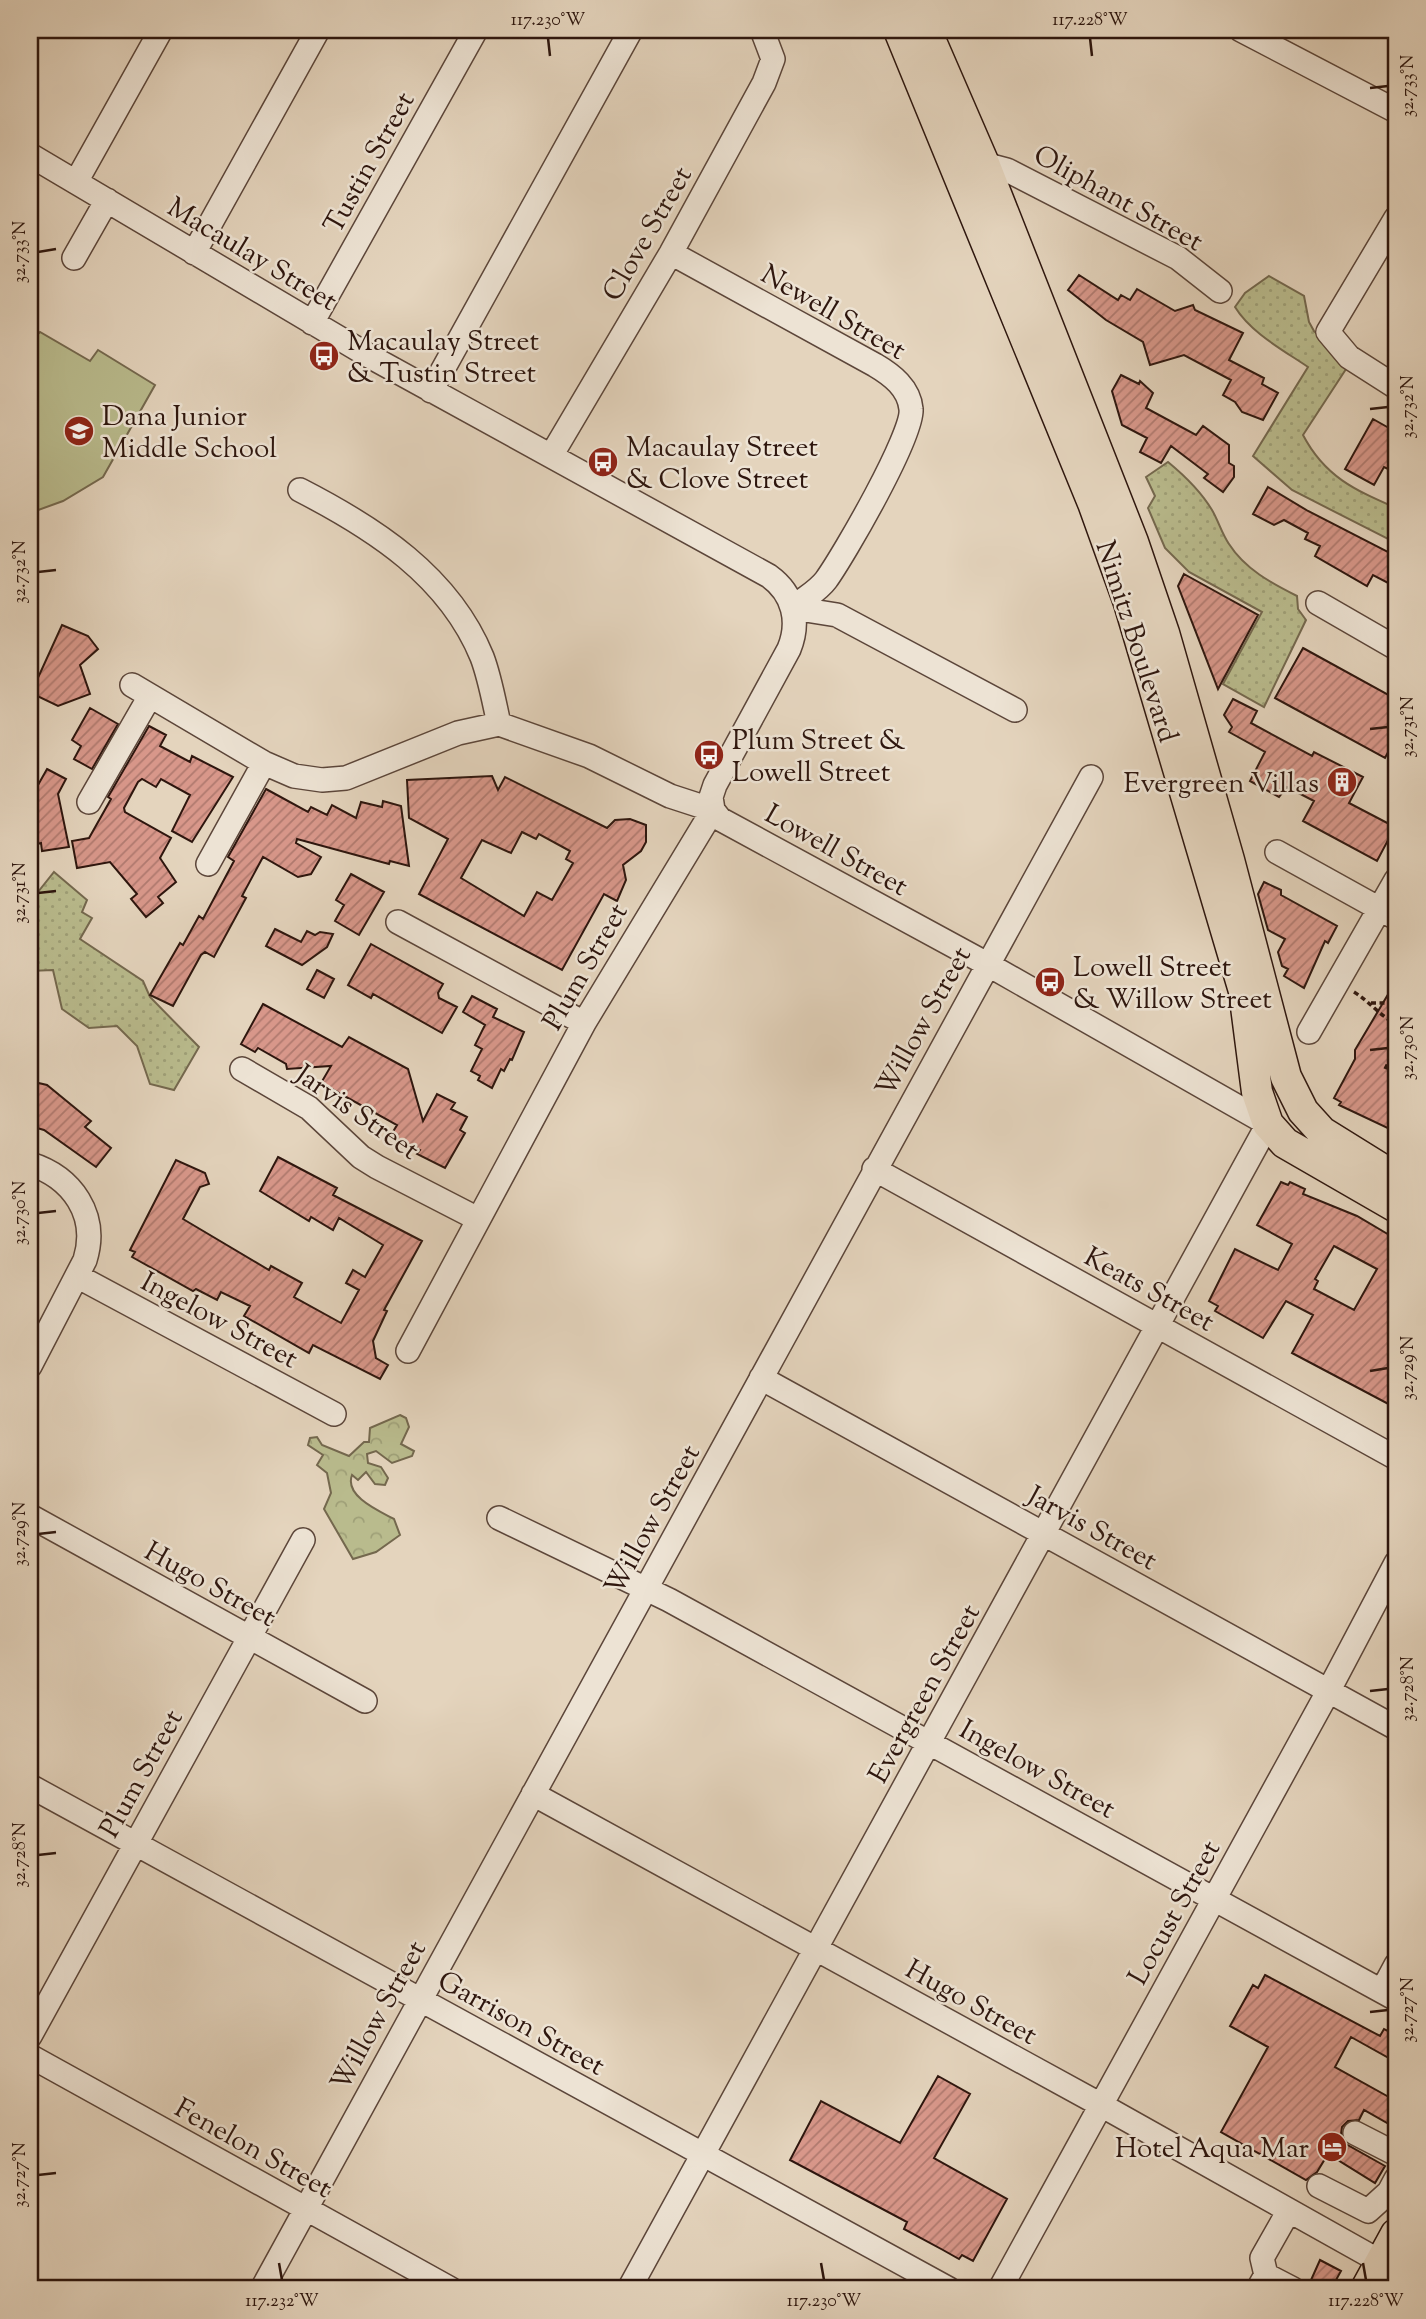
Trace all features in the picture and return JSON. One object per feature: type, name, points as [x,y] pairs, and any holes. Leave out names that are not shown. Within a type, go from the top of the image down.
[{"type":"main road","name":"Nimitz Boulevard","points":[[899,30],[951,151],[1093,503],[1129,603],[1244,991],[1256,1087],[1268,1124],[1285,1143],[1396,1207]]},
{"type":"main road","name":"Nimitz Boulevard","points":[[926,30],[985,166],[1133,542],[1164,634],[1229,860],[1286,1077],[1297,1102],[1312,1123],[1348,1151],[1396,1178]]},
{"type":"main road","points":[[1268,1124],[1348,1151]]},
{"type":"main road","points":[[1366,2289],[1389,2266],[1396,2234]]},
{"type":"street","points":[[76,182],[161,30]]},
{"type":"street","points":[[194,253],[318,30]]},
{"type":"street","name":"Tustin Street","points":[[312,323],[476,30]]},
{"type":"street","points":[[431,391],[631,30]]},
{"type":"street","points":[[1241,30],[1396,111]]},
{"type":"street","name":"Clove Street","points":[[551,456],[671,253],[764,83],[772,60],[762,32]]},
{"type":"street","name":"Oliphant Street","points":[[951,151],[985,166],[1007,170],[1178,258],[1220,291]]},
{"type":"street","name":"Macaulay Street","points":[[30,155],[431,391],[769,576],[784,589],[793,608]]},
{"type":"street","points":[[969,201],[985,166]]},
{"type":"street","points":[[74,258],[107,200]]},
{"type":"street","points":[[1396,218],[1328,332],[1349,357],[1396,387]]},
{"type":"street","name":"Newell Street","points":[[671,253],[875,365],[896,380],[906,393],[911,407],[907,433],[897,455],[824,582],[793,608]]},
{"type":"street","points":[[89,802],[141,690],[264,762],[310,780],[345,778],[458,733],[499,724],[479,649],[436,587],[388,541],[300,490]]},
{"type":"street","points":[[1318,603],[1396,648]]},
{"type":"street","points":[[793,608],[837,615],[1015,710]]},
{"type":"street","name":"Plum Street","points":[[408,1351],[584,1023],[713,810],[711,797],[715,785],[791,644],[795,628],[793,608]]},
{"type":"street","name":"Lowell Street","points":[[499,724],[589,756],[670,796],[713,810],[720,819],[987,964],[1268,1124]]},
{"type":"street","points":[[208,864],[264,762]]},
{"type":"street","name":"Willow Street","points":[[262,2289],[1091,777]]},
{"type":"street","points":[[1278,852],[1388,914]]},
{"type":"street","points":[[1309,1032],[1388,914],[1396,880]]},
{"type":"street","points":[[398,922],[584,1023]]},
{"type":"street","name":"Jarvis Street","points":[[242,1069],[309,1108],[369,1162],[478,1219]]},
{"type":"street","name":"Evergreen Street","points":[[629,2289],[1268,1124]]},
{"type":"street","points":[[30,1164],[61,1178],[82,1206],[89,1241],[78,1276],[30,1366]]},
{"type":"street","name":"Keats Street","points":[[874,1169],[1396,1458]]},
{"type":"street","name":"Ingelow Street","points":[[78,1276],[334,1414]]},
{"type":"street","name":"Jarvis Street","points":[[761,1378],[1396,1728]]},
{"type":"street","name":"Hugo Street","points":[[30,1516],[365,1701]]},
{"type":"street","name":"Ingelow Street","points":[[499,1518],[647,1590],[930,1742],[1389,1995]]},
{"type":"street","name":"Plum Street","points":[[30,2036],[303,1540]]},
{"type":"street","name":"Locust Street","points":[[1000,2289],[1396,1563]]},
{"type":"street","name":"Garrison Street","points":[[30,1786],[949,2289]]},
{"type":"street","name":"Hugo Street","points":[[533,1794],[1389,2266]]},
{"type":"street","points":[[1389,1995],[1396,1965]]},
{"type":"street","name":"Fenelon Street","points":[[30,2056],[451,2289]]},
{"type":"street","points":[[1355,2133],[1396,2154]]},
{"type":"street","points":[[1318,2228],[1328,2191],[1368,2211],[1389,2192],[1396,2179]]},
{"type":"street","points":[[1288,2212],[1262,2258],[1262,2282],[1293,2289]]},
{"type":"path","points":[[1346,987],[1371,1003],[1376,1013],[1396,1024]]},
{"type":"path","points":[[1371,1003],[1385,1003],[1396,1009]]},
{"type":"path","points":[[1385,1069],[1396,1050]]},
{"type":"green space","points":[[1269,276],[1304,296],[1309,322],[1314,331],[1350,363],[1303,435],[1331,472],[1354,488],[1396,508],[1394,542],[1292,490],[1253,456],[1308,367],[1259,333],[1235,307],[1245,293]]},
{"type":"green space","points":[[30,329],[90,361],[98,350],[155,385],[103,477],[63,501],[30,513]]},
{"type":"green space","points":[[1168,462],[1202,496],[1235,553],[1268,580],[1297,596],[1298,609],[1306,620],[1264,707],[1223,684],[1262,612],[1189,572],[1165,548],[1148,508],[1155,496],[1146,477]]},
{"type":"green space","points":[[54,872],[87,900],[82,912],[92,918],[80,939],[143,981],[150,997],[199,1047],[174,1090],[150,1084],[137,1046],[117,1026],[89,1028],[62,1009],[53,970],[30,971],[30,902]]},
{"type":"green space","points":[[400,1415],[406,1418],[409,1427],[401,1444],[414,1451],[412,1456],[392,1463],[376,1451],[367,1454],[368,1463],[381,1467],[388,1478],[385,1485],[375,1484],[366,1472],[358,1480],[352,1475],[351,1483],[353,1490],[364,1502],[394,1519],[400,1535],[376,1552],[353,1559],[324,1509],[331,1493],[327,1473],[317,1465],[323,1455],[308,1445],[310,1438],[317,1437],[322,1445],[349,1456],[364,1442],[369,1442],[370,1428]]},
{"type":"building","points":[[1079,275],[1118,300],[1121,295],[1130,300],[1137,289],[1175,311],[1193,305],[1195,310],[1243,333],[1229,360],[1264,378],[1262,384],[1278,393],[1263,420],[1242,412],[1235,402],[1223,395],[1231,380],[1184,355],[1150,365],[1143,342],[1106,320],[1068,290]]},
{"type":"building","points":[[1121,375],[1139,384],[1140,381],[1153,393],[1146,408],[1196,435],[1203,426],[1229,445],[1229,463],[1234,466],[1234,477],[1223,492],[1204,478],[1208,474],[1171,446],[1161,463],[1140,452],[1147,438],[1122,425],[1112,391]]},
{"type":"building","points":[[1373,419],[1396,432],[1396,454],[1388,469],[1384,467],[1374,485],[1345,469]]},
{"type":"building","points":[[1268,487],[1308,511],[1396,556],[1396,587],[1373,575],[1367,586],[1315,556],[1320,546],[1305,539],[1308,533],[1284,520],[1274,525],[1253,514]]},
{"type":"building","points":[[1184,574],[1258,615],[1218,689],[1178,586]]},
{"type":"building","points":[[62,625],[88,636],[98,649],[80,665],[90,694],[58,706],[31,693]]},
{"type":"building","points":[[1303,648],[1396,699],[1396,737],[1385,758],[1275,698]]},
{"type":"building","points":[[1233,699],[1257,711],[1251,723],[1312,756],[1314,752],[1363,777],[1349,803],[1395,827],[1377,861],[1303,821],[1314,801],[1287,787],[1279,797],[1250,781],[1265,752],[1229,732],[1232,727],[1224,715]]},
{"type":"building","points":[[90,708],[118,724],[92,769],[74,759],[81,746],[72,740]]},
{"type":"building","points":[[149,726],[166,735],[160,746],[190,762],[192,756],[233,777],[192,842],[172,831],[190,795],[161,779],[156,787],[142,779],[138,782],[124,808],[125,812],[171,838],[160,858],[176,882],[158,897],[163,903],[146,917],[131,899],[137,894],[110,862],[77,868],[72,841],[89,838],[111,799],[108,797]]},
{"type":"building","points":[[47,769],[66,779],[58,794],[69,847],[42,851],[41,843],[37,844],[30,786],[38,785]]},
{"type":"building","points":[[492,776],[498,790],[505,777],[607,828],[615,820],[630,819],[646,825],[646,842],[641,851],[623,865],[626,880],[617,901],[604,894],[562,970],[419,894],[448,839],[409,818],[407,780]],"holes":[[[522,832],[536,839],[539,834],[570,851],[566,859],[573,863],[552,900],[537,892],[524,916],[461,878],[482,840],[511,853]]]},
{"type":"building","points":[[266,789],[308,812],[311,807],[327,815],[332,805],[356,818],[361,802],[382,807],[383,801],[401,806],[409,866],[390,861],[389,864],[297,839],[296,843],[321,857],[311,874],[298,877],[263,857],[242,896],[246,898],[214,957],[205,952],[201,955],[173,1006],[150,995],[180,943],[183,945],[199,916],[203,919],[234,861],[228,857]]},
{"type":"building","points":[[351,874],[384,892],[359,935],[335,921],[344,905],[336,900]]},
{"type":"building","points":[[1264,882],[1281,890],[1281,895],[1337,926],[1328,943],[1325,941],[1304,988],[1284,976],[1288,969],[1282,966],[1278,952],[1285,939],[1268,930],[1258,894]]},
{"type":"building","points":[[275,929],[301,942],[307,931],[315,935],[320,932],[333,934],[327,947],[302,965],[266,946]]},
{"type":"building","points":[[371,944],[443,984],[438,993],[439,998],[457,1007],[442,1033],[373,994],[371,998],[348,985]]},
{"type":"building","points":[[317,970],[334,979],[324,998],[307,989]]},
{"type":"building","points":[[1396,981],[1396,1132],[1339,1105],[1341,1102],[1334,1098],[1355,1059],[1355,1050]]},
{"type":"building","points":[[472,996],[497,1009],[493,1017],[524,1032],[512,1060],[510,1059],[504,1071],[501,1069],[492,1088],[478,1080],[480,1076],[471,1071],[482,1049],[475,1045],[485,1025],[463,1012]]},
{"type":"building","points":[[263,1004],[342,1047],[349,1037],[408,1069],[423,1121],[437,1094],[455,1103],[451,1109],[467,1117],[460,1130],[465,1133],[445,1168],[417,1154],[420,1150],[391,1135],[397,1125],[321,1083],[331,1066],[287,1069],[286,1064],[258,1048],[255,1052],[241,1044]]},
{"type":"building","points":[[30,1081],[47,1085],[91,1121],[85,1127],[111,1148],[96,1167],[44,1130],[30,1126]]},
{"type":"building","points":[[278,1157],[337,1188],[333,1195],[422,1241],[384,1310],[387,1311],[373,1341],[376,1358],[388,1365],[380,1379],[313,1345],[309,1353],[244,1316],[250,1306],[221,1292],[217,1300],[196,1289],[193,1291],[132,1257],[135,1252],[130,1250],[176,1160],[205,1173],[209,1184],[200,1187],[183,1219],[269,1270],[271,1266],[302,1283],[294,1297],[341,1323],[359,1290],[346,1283],[353,1270],[365,1277],[383,1245],[339,1218],[333,1230],[311,1217],[309,1221],[260,1191]]},
{"type":"building","points":[[1281,1182],[1288,1185],[1290,1182],[1305,1189],[1303,1194],[1357,1216],[1396,1239],[1396,1408],[1292,1353],[1313,1315],[1286,1301],[1263,1338],[1215,1311],[1218,1306],[1209,1301],[1235,1249],[1278,1270],[1292,1244],[1257,1225]],"holes":[[[1334,1246],[1377,1269],[1354,1310],[1314,1289],[1318,1281],[1315,1279]]]},
{"type":"building","points":[[1265,1975],[1380,2036],[1384,2029],[1396,2035],[1396,2062],[1351,2037],[1335,2067],[1396,2101],[1396,2128],[1364,2110],[1359,2120],[1348,2121],[1342,2127],[1341,2134],[1346,2144],[1385,2166],[1375,2183],[1328,2154],[1317,2172],[1306,2180],[1221,2132],[1268,2047],[1230,2026],[1253,1985],[1258,1988]]},
{"type":"building","points":[[938,2076],[970,2094],[934,2158],[1007,2199],[973,2261],[962,2255],[959,2259],[904,2229],[907,2222],[790,2160],[821,2101],[900,2143]]},
{"type":"building","points":[[1320,2260],[1341,2271],[1331,2289],[1307,2289]]},
{"type":"place","name":"Macaulay Street & Tustin Street","points":[[324,356]]},
{"type":"place","name":"Dana Junior Middle School","points":[[79,431]]},
{"type":"place","name":"Macaulay Street & Clove Street","points":[[603,462]]},
{"type":"place","name":"Plum Street & Lowell Street","points":[[709,755]]},
{"type":"place","name":"Evergreen Villas","points":[[1342,782]]},
{"type":"place","name":"Lowell Street & Willow Street","points":[[1050,982]]},
{"type":"place","name":"Hotel Aqua Mar","points":[[1332,2147]]}]
